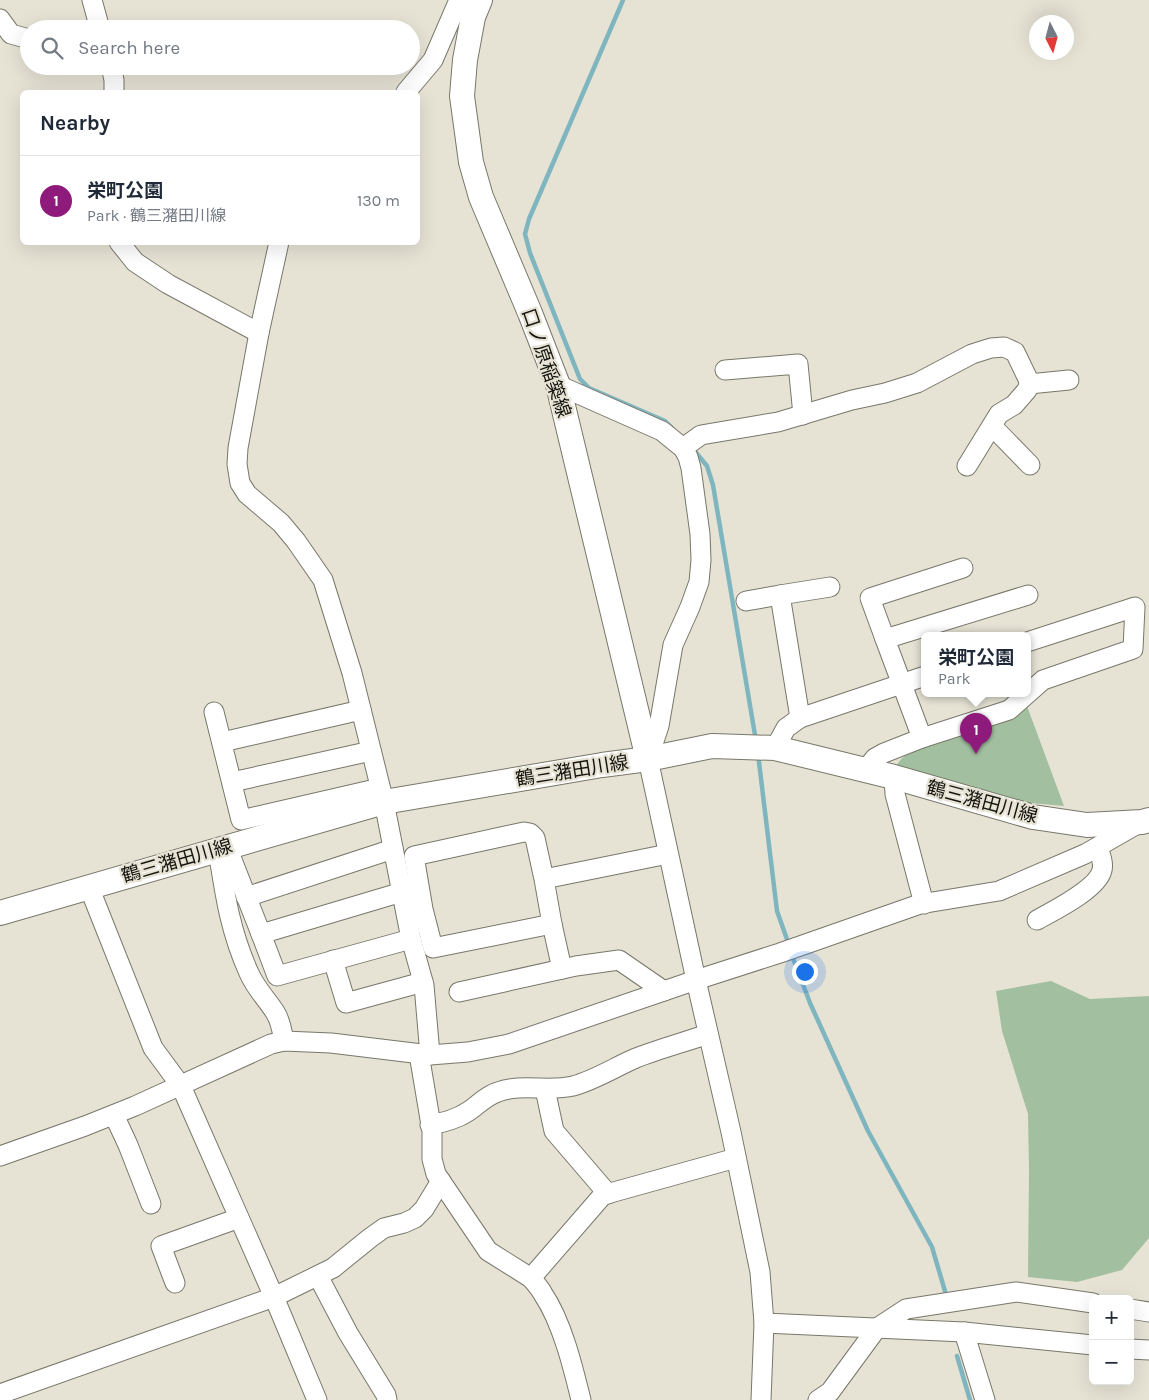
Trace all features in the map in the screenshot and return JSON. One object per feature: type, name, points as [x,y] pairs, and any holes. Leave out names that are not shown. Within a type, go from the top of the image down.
[{"type":"main road","name":"口ノ原稲築線","points":[[480,0],[473,17],[465,60],[462,96],[471,162],[481,197],[530,312],[558,384],[648,759]]},
{"type":"main road","name":"鶴三潴田川線","points":[[0,913],[222,849],[382,795],[648,759],[712,746],[775,748],[894,777],[1033,817],[1087,825],[1145,821]]},
{"type":"street","points":[[92,0],[98,20]]},
{"type":"street","points":[[408,90],[433,60],[459,0]]},
{"type":"street","points":[[0,20],[11,34],[20,36]]},
{"type":"street","points":[[113,75],[114,90]]},
{"type":"street","points":[[121,245],[135,262],[168,284],[259,333]]},
{"type":"street","points":[[279,245],[259,333],[238,448],[237,464],[240,483],[247,494],[281,522],[322,580],[352,673],[382,795],[412,938],[424,982],[424,1055],[432,1159],[436,1174],[488,1251],[532,1278],[544,1295],[555,1315],[572,1362],[581,1400]]},
{"type":"street","points":[[683,448],[701,435],[778,422],[917,383],[972,354],[991,348],[1004,347],[1015,352],[1029,384],[1027,390],[1014,405],[999,414],[967,466]]},
{"type":"street","points":[[725,370],[798,364],[803,415]]},
{"type":"street","points":[[1029,384],[1069,380]]},
{"type":"street","points":[[558,384],[662,431],[683,448],[691,468],[700,534],[701,560],[699,582],[690,607],[672,645],[660,719],[648,759],[760,1272],[764,1323],[762,1400]]},
{"type":"street","points":[[992,426],[1030,465]]},
{"type":"street","points":[[922,738],[870,598],[963,568]]},
{"type":"street","points":[[746,601],[830,587]]},
{"type":"street","points":[[780,595],[800,718]]},
{"type":"street","points":[[885,639],[1028,596]]},
{"type":"street","points":[[1031,641],[1135,607],[1133,649],[1043,680],[1031,691]]},
{"type":"street","points":[[775,748],[786,728],[800,718],[921,677]]},
{"type":"street","points":[[865,770],[875,758],[884,753],[922,738],[1009,710],[1024,697]]},
{"type":"street","points":[[222,742],[361,710]]},
{"type":"street","points":[[214,712],[241,820],[382,795]]},
{"type":"street","points":[[232,782],[371,751]]},
{"type":"street","points":[[894,777],[895,794],[924,904]]},
{"type":"street","points":[[0,1156],[85,1126],[181,1086],[271,1044],[284,1041],[331,1043],[424,1055],[468,1052],[509,1044],[924,904],[999,891],[1085,854],[1145,821]]},
{"type":"street","points":[[552,924],[433,948],[423,909],[414,856],[524,832],[530,833],[535,838],[562,969]]},
{"type":"street","points":[[1037,920],[1084,892],[1095,881],[1102,871],[1098,847]]},
{"type":"street","points":[[222,849],[246,897],[277,976],[412,938]]},
{"type":"street","points":[[222,849],[226,904],[239,948],[259,992],[275,1012],[280,1022],[284,1041]]},
{"type":"street","points":[[246,897],[393,849]]},
{"type":"street","points":[[544,879],[668,854]]},
{"type":"street","points":[[89,887],[153,1048],[181,1086],[240,1218],[317,1400]]},
{"type":"street","points":[[261,934],[402,892]]},
{"type":"street","points":[[333,960],[346,1003],[424,982]]},
{"type":"street","points":[[459,992],[576,966],[619,960],[664,991]]},
{"type":"street","points":[[430,1125],[458,1118],[492,1094],[498,1092],[519,1088],[552,1089],[573,1086],[638,1058],[708,1034]]},
{"type":"street","points":[[545,1089],[554,1131],[608,1194]]},
{"type":"street","points":[[114,1114],[151,1204]]},
{"type":"street","points":[[532,1278],[603,1195],[736,1158]]},
{"type":"street","points":[[0,1394],[274,1297],[318,1276],[333,1268],[384,1228],[415,1218],[424,1209],[441,1181]]},
{"type":"street","points":[[175,1284],[161,1246],[240,1218]]},
{"type":"street","points":[[318,1276],[348,1333],[386,1395],[387,1400]]},
{"type":"street","points":[[818,1400],[830,1392],[876,1328],[906,1309],[1016,1292],[1089,1301]]},
{"type":"street","points":[[1134,1310],[1149,1312]]},
{"type":"street","points":[[764,1323],[964,1332],[1089,1345]]},
{"type":"street","points":[[964,1332],[985,1400]]},
{"type":"street","points":[[1134,1349],[1149,1350]]},
{"type":"green space","points":[[1027,706],[1064,806],[1009,801],[895,770],[902,758],[913,750],[1015,718]]},
{"type":"green space","points":[[1051,981],[1090,999],[1149,996],[1149,1238],[1122,1270],[1077,1282],[1028,1277],[1028,1114],[1002,1031],[996,991]]},
{"type":"waterway","points":[[623,0],[529,219],[525,234],[530,253],[580,379],[589,388],[665,421],[673,429]]},
{"type":"waterway","points":[[693,449],[707,466],[713,485],[756,741]]},
{"type":"waterway","points":[[758,754],[777,911],[789,945]]},
{"type":"waterway","points":[[791,953],[810,1003],[868,1131],[932,1247],[947,1298]]},
{"type":"waterway","points":[[957,1356],[970,1400]]},
{"type":"place","name":"栄町公園","points":[[976,754]]}]
